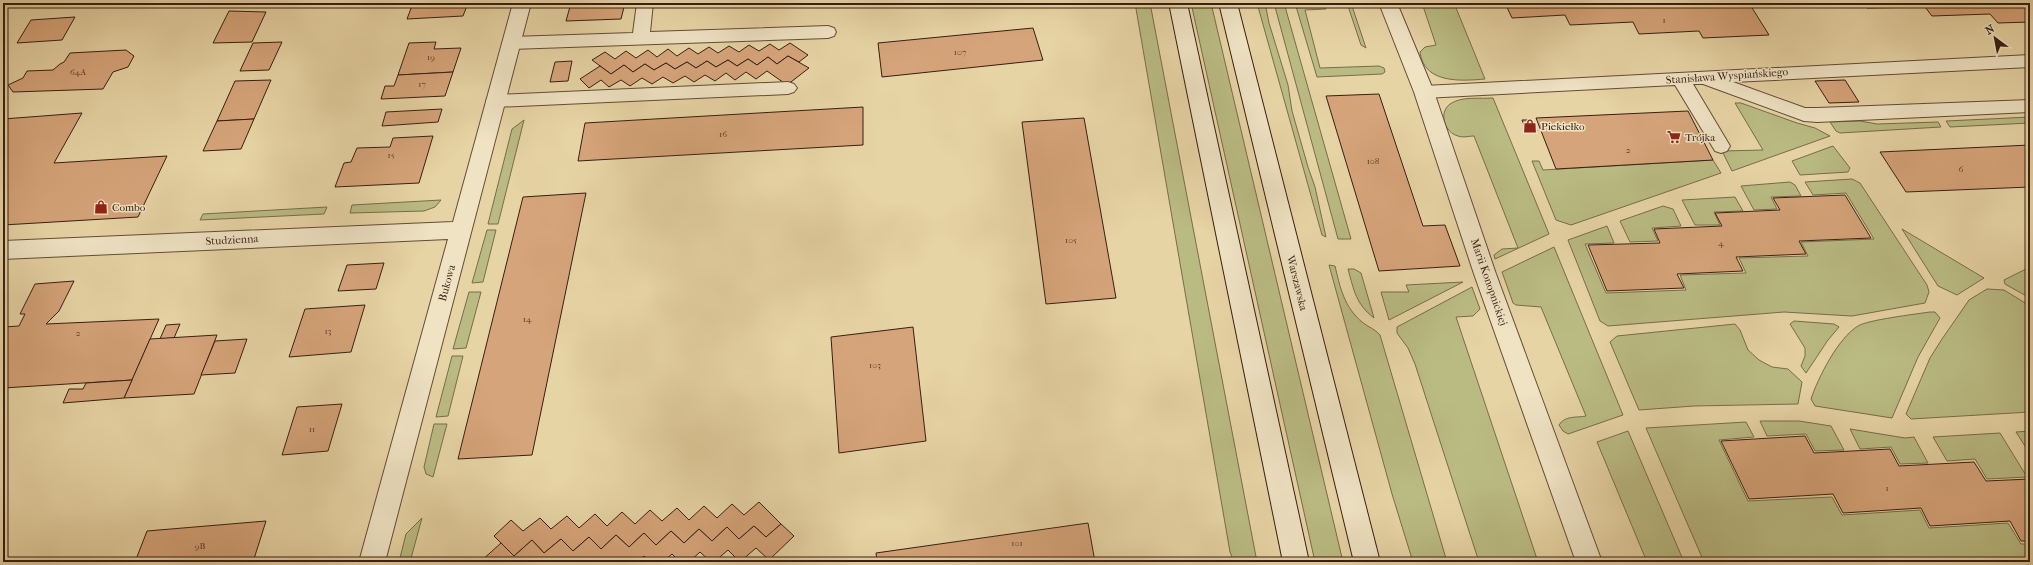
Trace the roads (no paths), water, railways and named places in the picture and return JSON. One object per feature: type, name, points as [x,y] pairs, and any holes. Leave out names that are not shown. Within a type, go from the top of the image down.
[{"type":"street","name":"Bukowa","points":[[372,562],[522,3]]},
{"type":"street","points":[[1178,3],[1296,562]]},
{"type":"street","name":"Warszawska","points":[[1228,3],[1367,562]]},
{"type":"street","name":"Marii Konopnickiej","points":[[1388,3],[1424,92],[1547,451],[1589,562]]},
{"type":"street","name":"Studzienna","points":[[3,250],[461,230]]},
{"type":"lane","points":[[641,38],[645,3]]},
{"type":"lane","points":[[511,43],[828,32]]},
{"type":"lane","name":"Stanisława Wyspiańskiego","points":[[1424,92],[2030,61]]},
{"type":"lane","points":[[1700,79],[1713,81],[1804,114],[1817,115],[2030,106]]},
{"type":"lane","points":[[1682,80],[1721,146]]},
{"type":"lane","points":[[496,101],[788,88]]},
{"type":"place","name":"Piekiełko","points":[[1530,126]]},
{"type":"place","name":"Trójka","points":[[1674,137]]},
{"type":"place","name":"Combo","points":[[101,207]]}]
